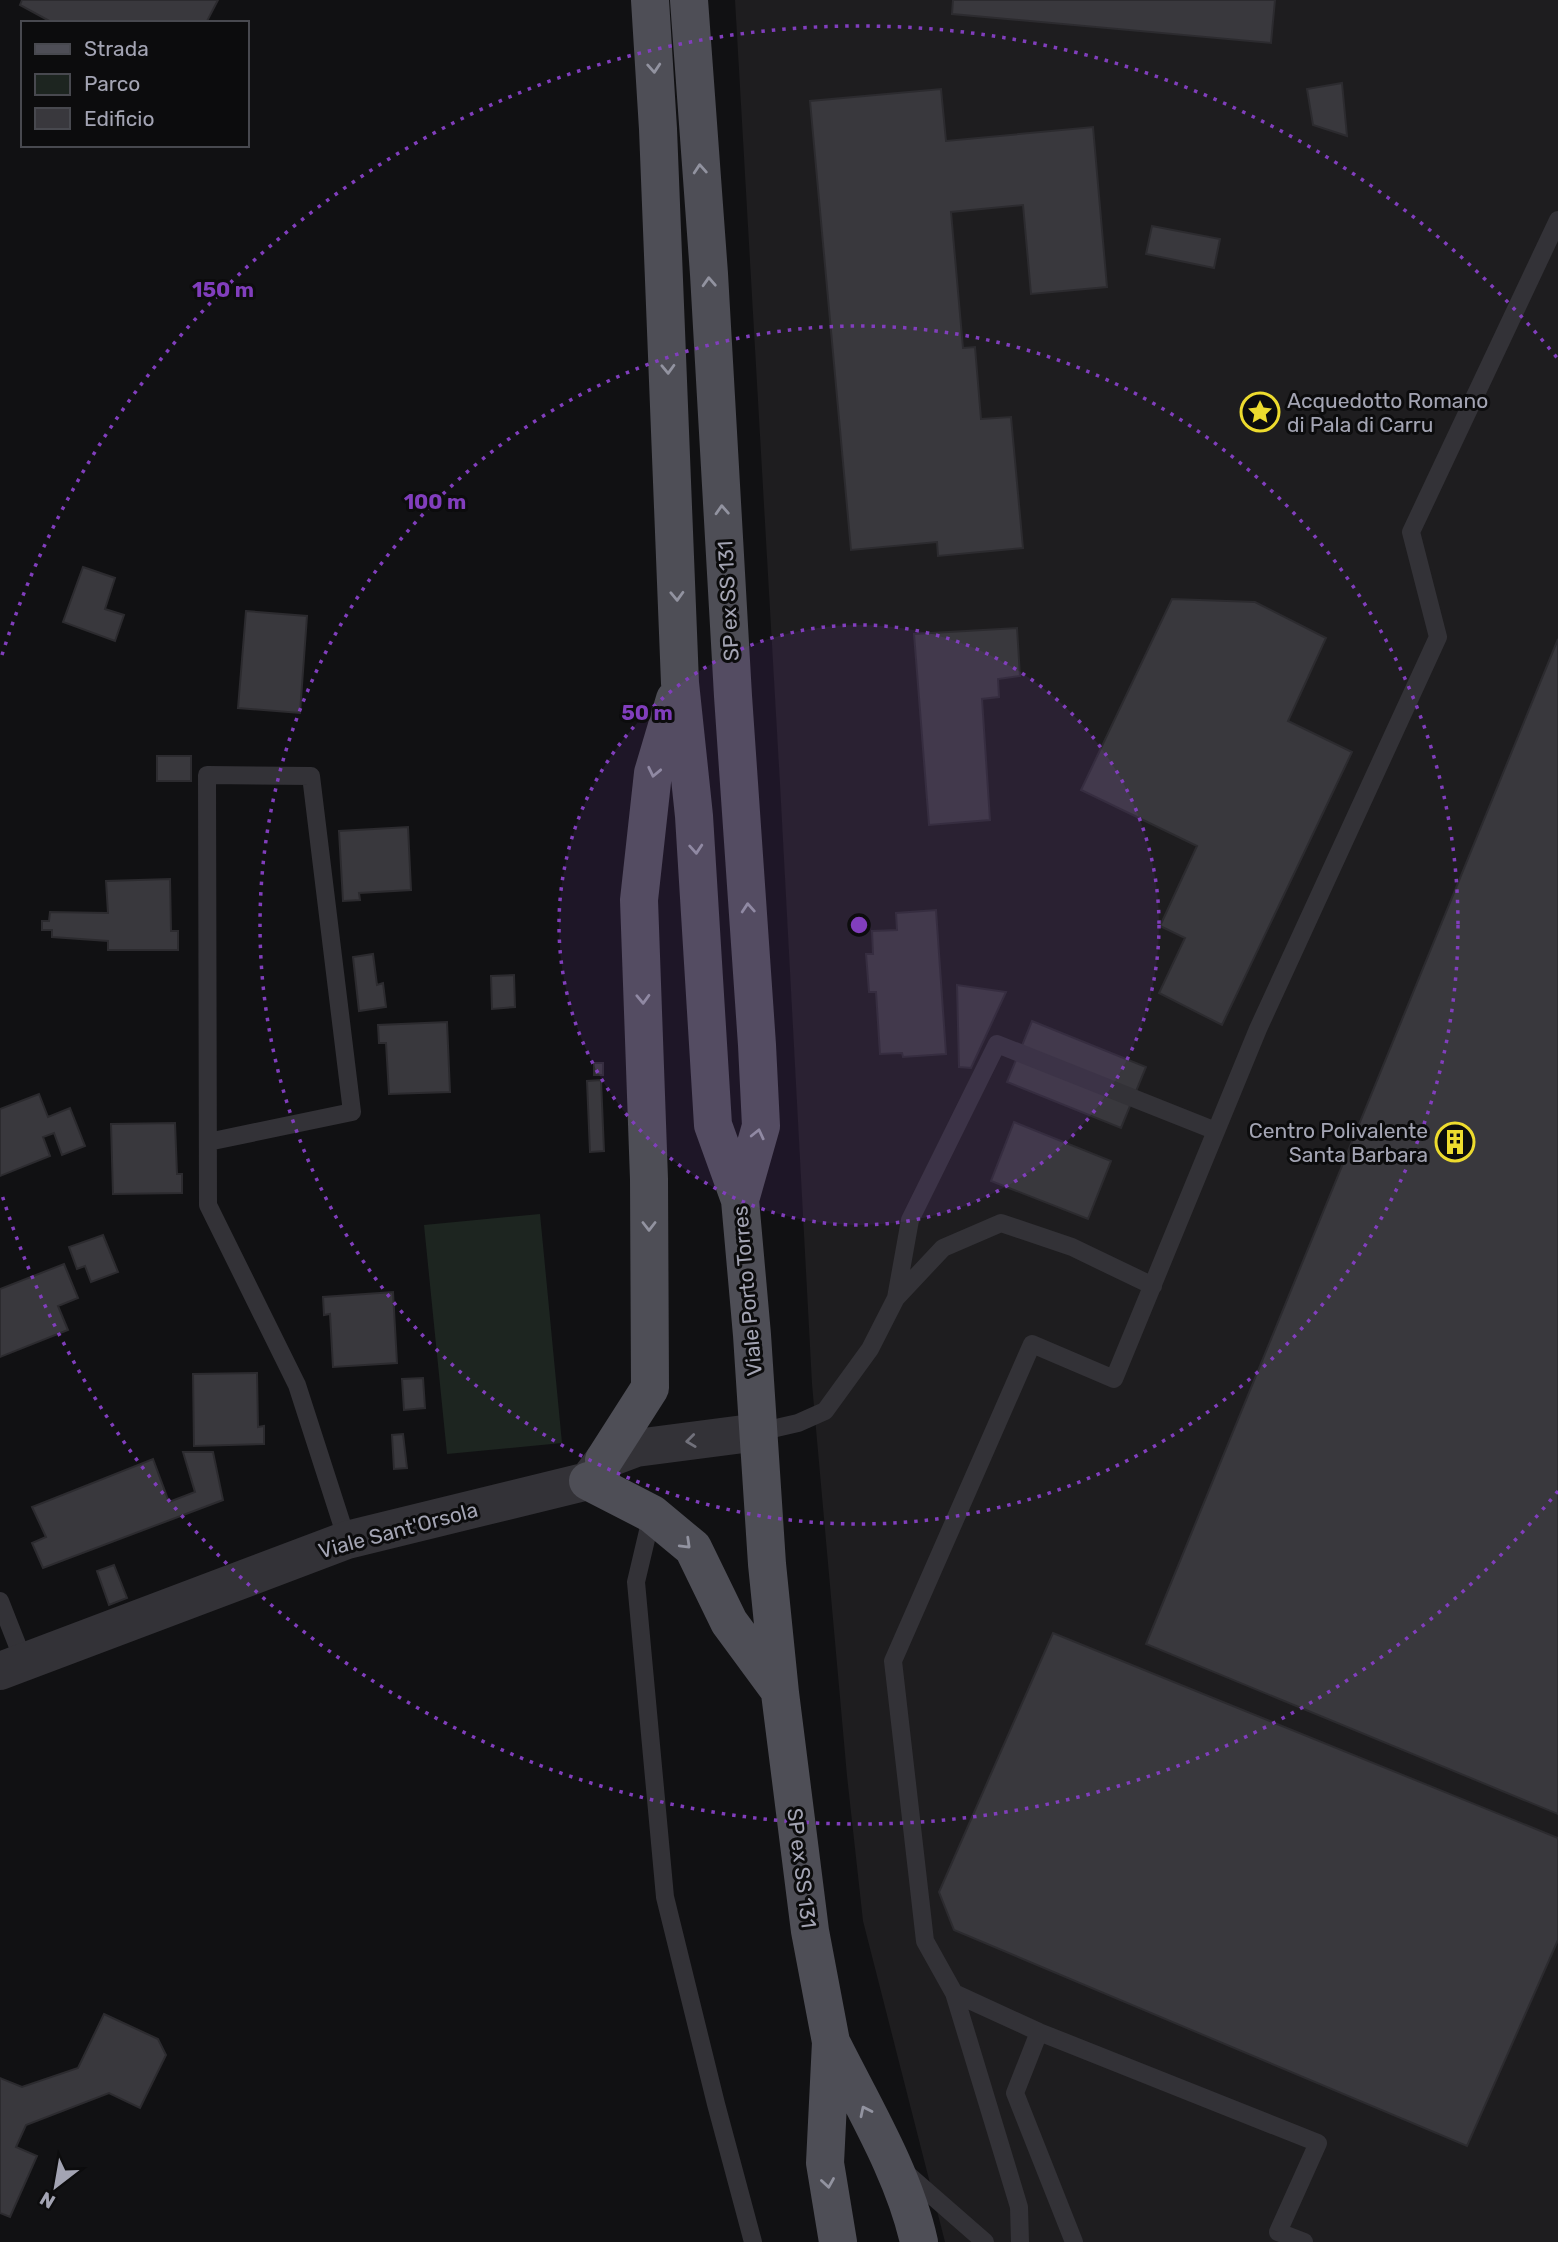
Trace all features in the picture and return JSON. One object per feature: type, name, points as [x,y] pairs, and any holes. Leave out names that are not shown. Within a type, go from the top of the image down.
[{"type":"main road","points":[[650,0],[659,157],[680,683],[653,773],[639,900],[649,1179],[650,1388],[596,1471],[693,1548],[729,1622],[780,1693]]},
{"type":"main road","name":"SP ex SS 131","points":[[689,0],[709,274],[761,1126],[740,1200]]},
{"type":"main road","name":"Viale Porto Torres","points":[[680,683],[694,816],[713,1125],[740,1200],[767,1564],[780,1693]]},
{"type":"main road","name":"SP ex SS 131","points":[[780,1693],[810,1931],[831,2042],[825,2163],[838,2242]]},
{"type":"main road","name":"SP ex SS 131","points":[[831,2042],[913,2215],[919,2242]]},
{"type":"street","name":"Viale Sant'Orsola","points":[[12,1667],[347,1540],[596,1471],[636,1447],[759,1432]]},
{"type":"lane","points":[[1020,2242],[1019,2207],[954,1993],[925,1941],[892,1661],[1032,1344],[1114,1379],[1258,1029],[1438,637],[1411,532],[1558,220]]},
{"type":"lane","points":[[208,1142],[352,1112],[311,776],[207,775],[208,1205],[297,1385],[347,1540]]},
{"type":"lane","points":[[896,1298],[910,1220],[997,1044],[1216,1131]]},
{"type":"lane","points":[[759,1432],[799,1423],[825,1411],[870,1349],[896,1298],[943,1248],[1001,1223],[1072,1247],[1153,1286]]},
{"type":"lane","points":[[652,1514],[636,1582],[665,1897],[753,2242]]},
{"type":"lane","points":[[0,1601],[12,1667]]},
{"type":"lane","points":[[954,1993],[1039,2032],[1318,2143],[1279,2232],[1304,2242]]},
{"type":"lane","points":[[1039,2032],[1015,2093],[1074,2242]]},
{"type":"lane","points":[[887,2157],[985,2242]]},
{"type":"shaded area","points":[[735,0],[1558,0],[1558,2242],[945,2242],[863,1921],[847,1776],[812,1384]]},
{"type":"green space","points":[[540,1214],[562,1443],[447,1454],[424,1225]]},
{"type":"building","points":[[22,0],[218,0],[207,21],[49,21],[20,5]]},
{"type":"building","points":[[953,0],[1275,0],[1271,43],[952,14]]},
{"type":"building","points":[[1342,83],[1347,136],[1313,125],[1307,89]]},
{"type":"building","points":[[941,89],[946,141],[1093,127],[1107,287],[1031,294],[1023,205],[951,212],[963,348],[975,347],[981,419],[1011,417],[1023,548],[938,556],[937,542],[851,550],[810,101]]},
{"type":"building","points":[[1152,226],[1220,239],[1214,268],[1146,254]]},
{"type":"building","points":[[83,567],[115,578],[105,609],[124,615],[115,641],[63,622]]},
{"type":"building","points":[[1172,599],[1255,602],[1326,638],[1288,721],[1352,752],[1222,1025],[1159,993],[1185,938],[1160,926],[1197,846],[1081,790]]},
{"type":"building","points":[[246,611],[307,616],[300,713],[238,708]]},
{"type":"building","points":[[1017,628],[1020,676],[998,679],[999,697],[982,699],[990,820],[929,825],[914,634]]},
{"type":"building","name":"Centro Polivalente Santa Barbara","points":[[1558,639],[1558,1814],[1146,1644]]},
{"type":"building","points":[[157,756],[191,756],[191,781],[157,781]]},
{"type":"building","points":[[408,827],[411,890],[359,893],[360,900],[343,901],[339,831]]},
{"type":"building","points":[[170,879],[171,931],[178,931],[178,950],[108,950],[108,941],[52,937],[52,930],[42,930],[42,921],[49,921],[50,912],[108,913],[106,881]]},
{"type":"building","points":[[936,910],[946,1054],[903,1057],[902,1053],[880,1054],[876,992],[869,992],[866,954],[873,954],[872,931],[897,930],[896,913]]},
{"type":"building","points":[[373,954],[377,985],[383,983],[386,1007],[359,1011],[353,957]]},
{"type":"building","points":[[514,975],[515,1007],[492,1009],[491,976]]},
{"type":"building","points":[[957,985],[1006,992],[971,1068],[959,1067]]},
{"type":"building","points":[[1032,1021],[1146,1067],[1121,1128],[1007,1082]]},
{"type":"building","points":[[447,1022],[450,1092],[389,1094],[386,1043],[379,1043],[378,1025]]},
{"type":"building","points":[[594,1063],[603,1063],[603,1075],[594,1075]]},
{"type":"building","points":[[601,1080],[604,1151],[590,1152],[587,1081]]},
{"type":"building","points":[[39,1094],[48,1117],[70,1108],[85,1146],[62,1155],[54,1133],[43,1137],[50,1156],[0,1176],[0,1109]]},
{"type":"building","points":[[1014,1122],[1111,1161],[1088,1219],[991,1181]]},
{"type":"building","points":[[175,1123],[177,1174],[182,1174],[182,1193],[113,1194],[111,1124]]},
{"type":"building","points":[[103,1235],[118,1272],[91,1282],[85,1266],[77,1269],[69,1247]]},
{"type":"building","points":[[64,1264],[78,1298],[58,1306],[68,1330],[0,1357],[0,1289]]},
{"type":"building","points":[[393,1292],[397,1363],[333,1367],[330,1314],[324,1315],[323,1297]]},
{"type":"building","points":[[257,1373],[258,1427],[264,1426],[264,1444],[194,1446],[193,1374]]},
{"type":"building","points":[[423,1378],[425,1408],[404,1410],[402,1379]]},
{"type":"building","points":[[403,1434],[407,1468],[394,1469],[392,1435]]},
{"type":"building","points":[[183,1452],[213,1452],[223,1500],[43,1568],[32,1543],[46,1537],[32,1507],[153,1459],[169,1502],[195,1492]]},
{"type":"building","points":[[114,1565],[127,1598],[109,1605],[97,1571]]},
{"type":"building","points":[[1053,1633],[1558,1838],[1558,1940],[1467,2146],[954,1930],[939,1892]]},
{"type":"building","points":[[104,2014],[158,2039],[166,2055],[140,2108],[109,2093],[26,2125],[16,2147],[37,2156],[10,2217],[0,2213],[0,2078],[22,2087],[78,2068]]},
{"type":"place","name":"Acquedotto Romano di Pala di Carru","points":[[1260,412]]},
{"type":"place","name":"Centro Polivalente Santa Barbara","points":[[1455,1142]]}]
